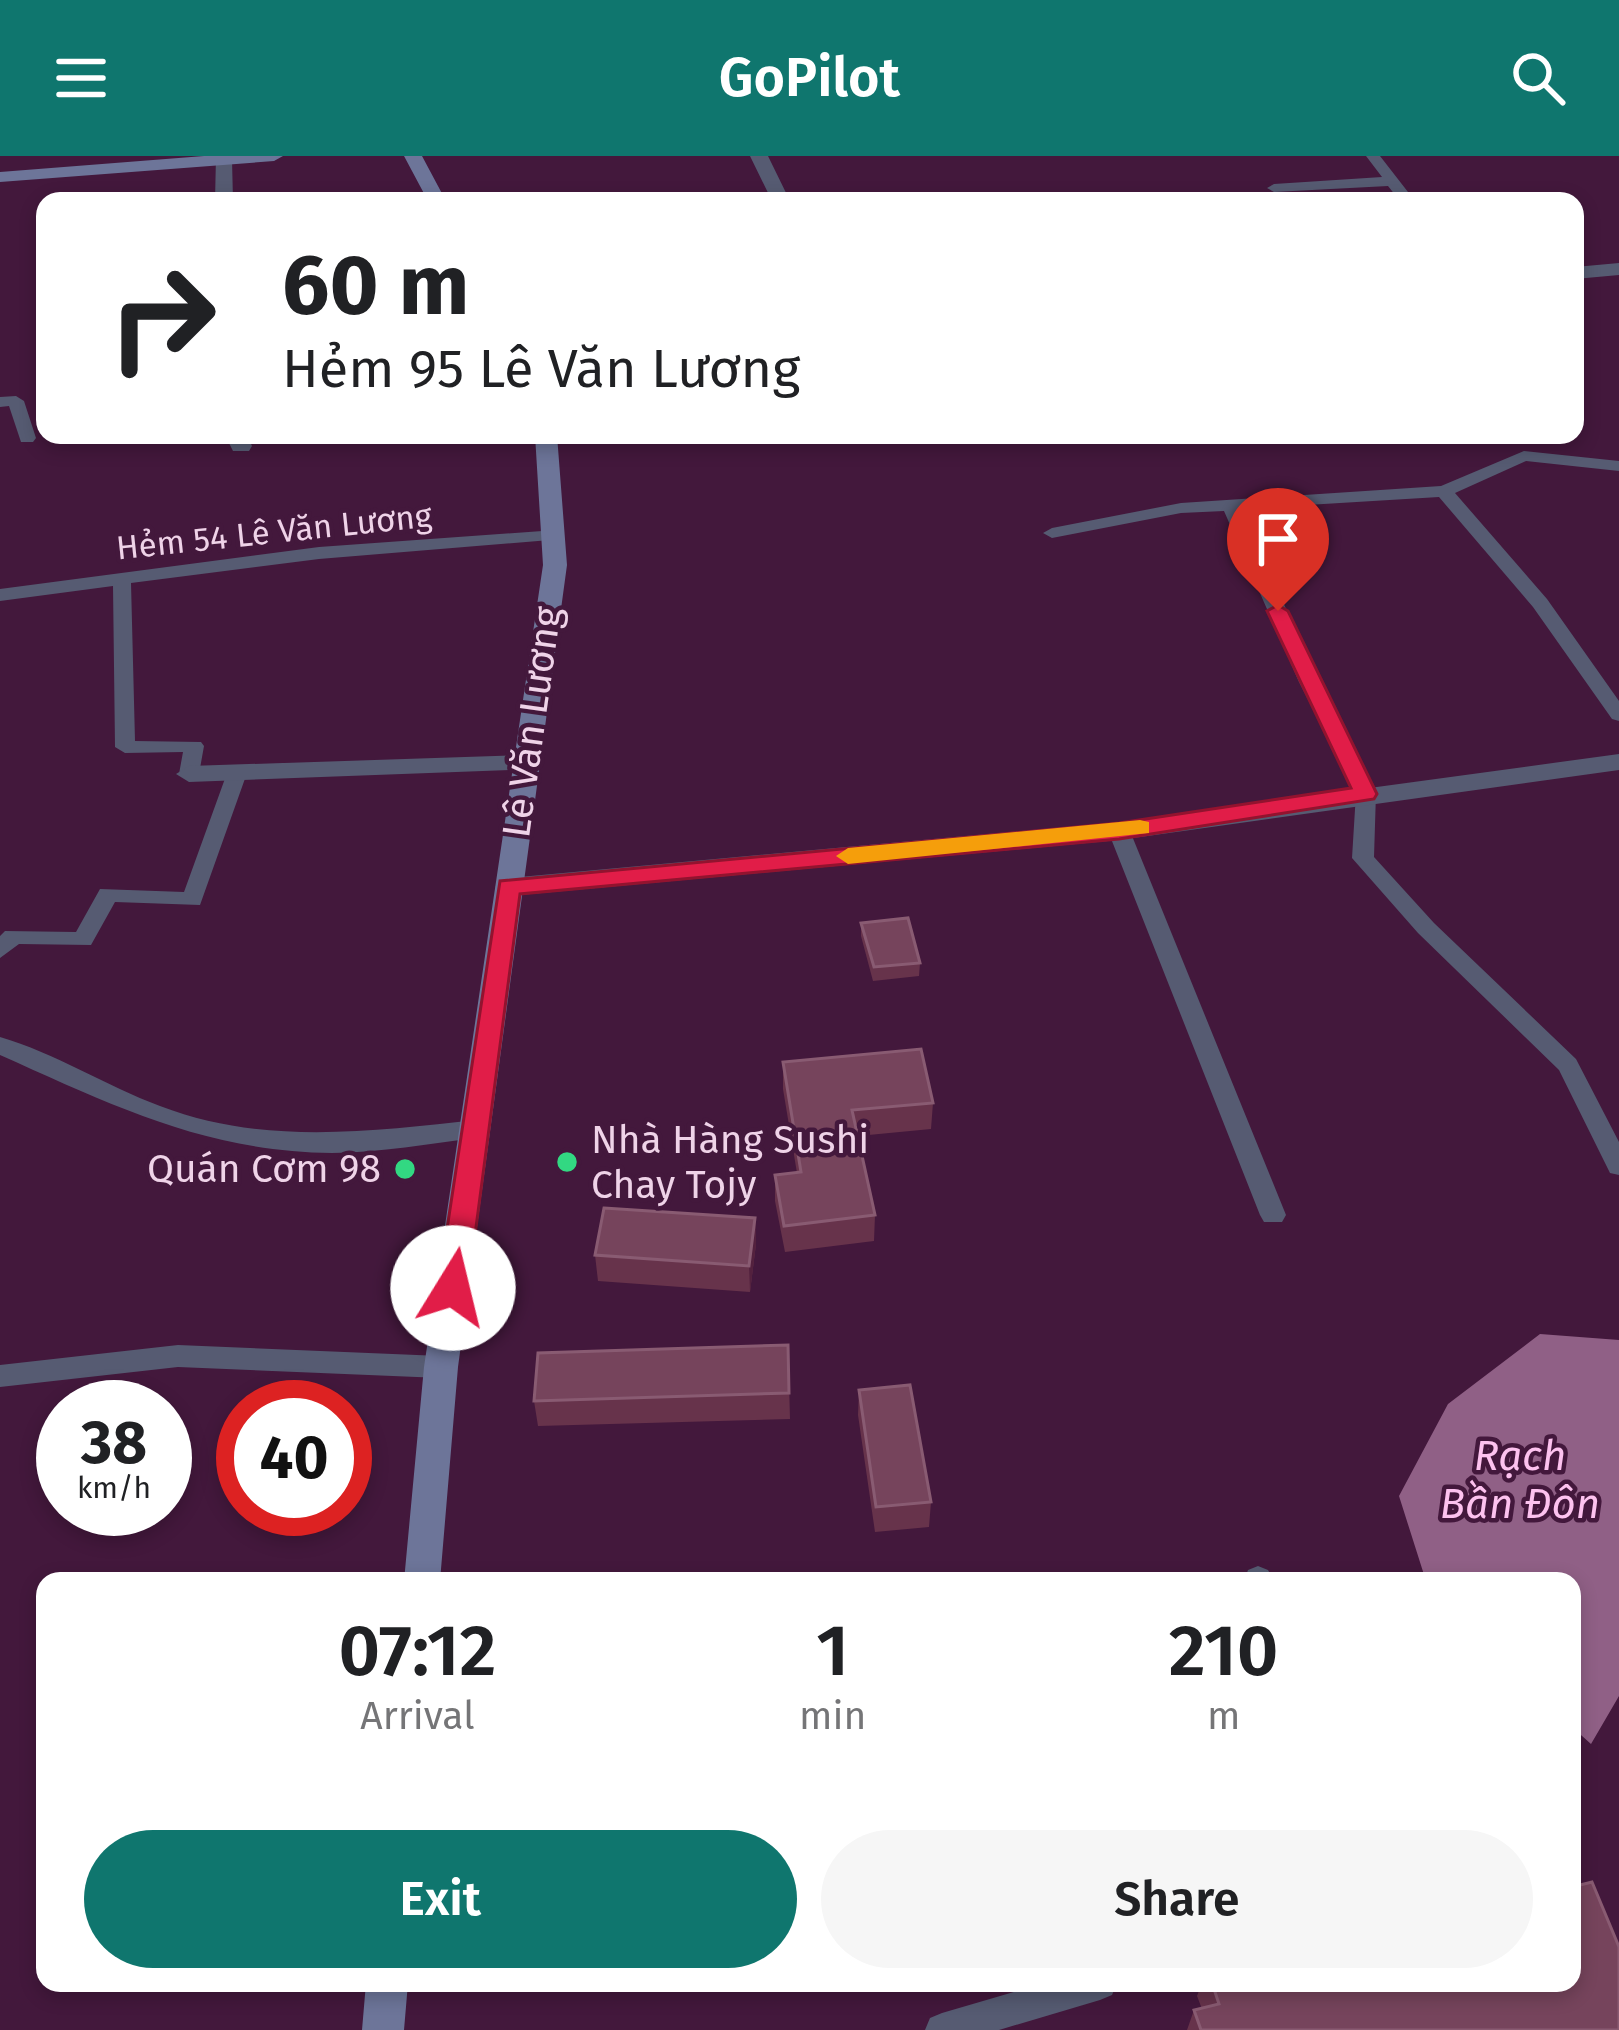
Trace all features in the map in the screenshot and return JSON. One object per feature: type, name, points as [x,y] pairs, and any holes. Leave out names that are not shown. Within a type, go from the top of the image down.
[{"type":"street","points":[[0,177],[274,156]]},
{"type":"street","points":[[413,156],[432,192]]},
{"type":"street","points":[[759,156],[777,192]]},
{"type":"street","points":[[223,159],[224,192]]},
{"type":"street","points":[[1584,272],[1619,269]]},
{"type":"street","name":"Lê Văn Lương","points":[[423,1572],[441,1367],[478,1130],[556,536],[547,444]]},
{"type":"street","points":[[509,887],[1119,831],[1619,762]]},
{"type":"street","points":[[189,774],[526,763]]},
{"type":"street","points":[[383,2030],[386,1992]]},
{"type":"lane","points":[[1373,156],[1401,192]]},
{"type":"lane","points":[[1274,188],[1392,181]]},
{"type":"lane","points":[[0,402],[16,401],[26,438]]},
{"type":"lane","points":[[1052,532],[1181,508],[1444,491],[1524,456],[1619,466]]},
{"type":"lane","points":[[1444,491],[1540,603],[1619,715]]},
{"type":"lane","points":[[1230,505],[1309,682],[1366,794],[1363,858],[1426,928],[1568,1065],[1619,1166]]},
{"type":"lane","name":"Hẻm 54 Lê Văn Lương","points":[[0,595],[319,553],[556,536]]},
{"type":"lane","points":[[122,579],[124,747],[194,746],[189,774]]},
{"type":"lane","points":[[0,950],[13,936],[83,940],[108,895],[192,899],[237,773]]},
{"type":"lane","points":[[1119,831],[1273,1215]]},
{"type":"lane","points":[[0,1046],[157,1114],[252,1139],[335,1144],[478,1130]]},
{"type":"lane","points":[[0,1376],[178,1356],[441,1367]]},
{"type":"lane","points":[[942,2030],[1070,1992]]},
{"type":"water","name":"Rạch Bần Đôn","points":[[1540,1334],[1619,1340],[1619,1696],[1591,1744],[1581,1735],[1581,1572],[1423,1572],[1399,1496],[1448,1404]]},
{"type":"building","points":[[908,918],[920,963],[874,967],[861,923]]},
{"type":"building","points":[[921,1049],[933,1103],[852,1110],[875,1215],[784,1226],[775,1175],[801,1172],[783,1062]]},
{"type":"building","points":[[604,1208],[755,1218],[749,1266],[595,1255]]},
{"type":"building","points":[[788,1345],[789,1393],[534,1401],[538,1353]]},
{"type":"building","points":[[910,1385],[931,1502],[876,1507],[859,1390]]},
{"type":"building","points":[[1592,1882],[1619,1947],[1619,2030],[1201,2030],[1194,2010],[1219,2004],[1215,1992],[1581,1992],[1581,1885]]},
{"type":"slow traffic","points":[[848,856],[1140,827]]},
{"type":"place","name":"Nhà Hàng Sushi Chay Tojy","points":[[567,1162]]},
{"type":"place","name":"Quán Cơm 98","points":[[405,1169]]},
{"type":"route","points":[[453,1288],[509,887],[1119,831],[1366,794],[1278,611]]}]
